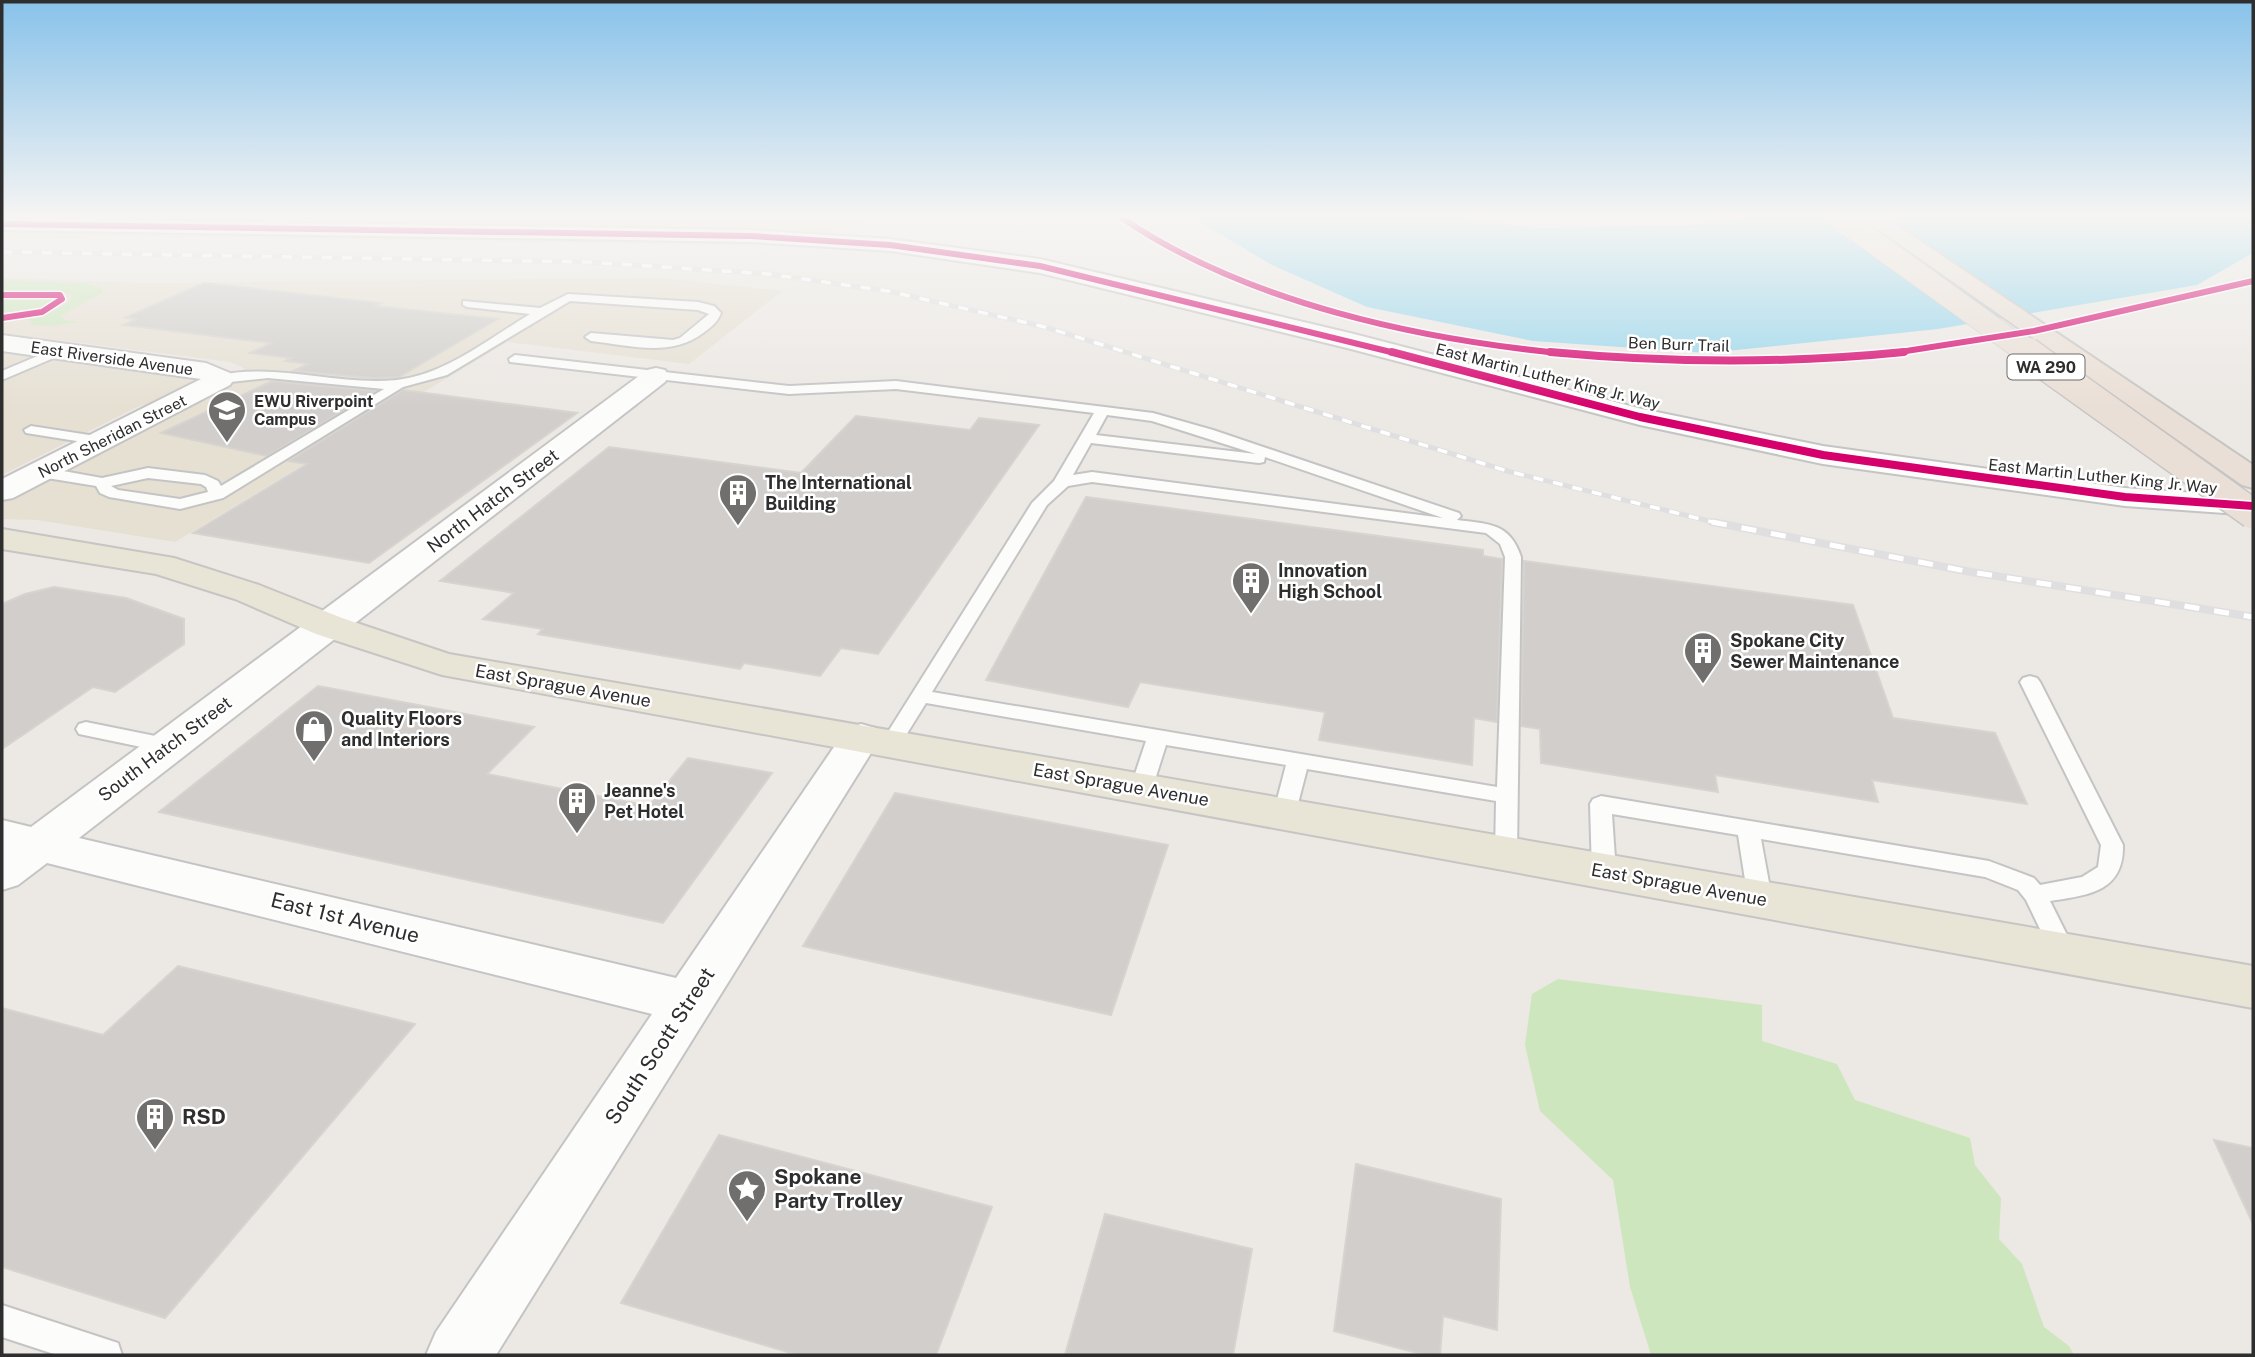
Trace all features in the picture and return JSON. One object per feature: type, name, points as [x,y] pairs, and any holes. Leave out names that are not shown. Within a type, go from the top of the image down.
[{"type":"highway","name":"WA 290","points":[[1928,281],[2253,514]]},
{"type":"highway","name":"WA 290","points":[[1964,281],[2253,479]]},
{"type":"main road","name":"East Sprague Avenue","points":[[2,538],[162,565],[247,592],[330,626],[442,664],[1604,873],[2253,986]]},
{"type":"street","name":"East Martin Luther King Jr. Way","points":[[1100,281],[1341,339],[1615,411],[1810,452],[2076,492],[2169,502],[2253,506]]},
{"type":"street","name":"East Riverside Avenue","points":[[2,343],[206,371],[221,379]]},
{"type":"street","name":"North Hatch Street","points":[[330,626],[656,376]]},
{"type":"street","name":"North Sheridan Street","points":[[2,491],[221,379]]},
{"type":"street","name":"South Hatch Street","points":[[2,873],[21,840],[170,746],[330,626]]},
{"type":"street","name":"South Scott Street","points":[[459,1355],[688,1002],[876,740]]},
{"type":"street","name":"East 1st Avenue","points":[[21,840],[688,1002]]},
{"type":"lane","points":[[102,483],[105,490],[115,494],[180,504],[216,495],[398,386],[442,372],[568,297],[698,306],[715,313],[712,320],[684,341],[674,344],[591,337]]},
{"type":"lane","points":[[467,303],[541,312]]},
{"type":"lane","points":[[2,376],[59,351]]},
{"type":"lane","points":[[515,359],[789,390],[833,390],[871,384],[896,385],[1153,416],[1491,529],[1508,542],[1513,557],[1506,854]]},
{"type":"lane","points":[[221,379],[273,374],[374,386],[398,386]]},
{"type":"lane","points":[[876,740],[920,696],[1040,503],[1061,482],[1103,411]]},
{"type":"lane","points":[[31,430],[102,441]]},
{"type":"lane","points":[[1086,438],[1305,465]]},
{"type":"lane","points":[[41,472],[102,483],[137,474],[167,474],[213,484],[216,495]]},
{"type":"lane","points":[[1061,482],[1092,478],[1491,529]]},
{"type":"lane","points":[[2030,682],[2112,845],[2112,863],[2104,876],[2081,886],[2035,895]]},
{"type":"lane","points":[[920,696],[1508,796]]},
{"type":"lane","points":[[86,729],[170,746]]},
{"type":"lane","points":[[1141,789],[1158,737]]},
{"type":"lane","points":[[1284,815],[1298,761]]},
{"type":"lane","points":[[1604,873],[1601,804],[1989,869],[2026,884],[2035,895],[2064,953]]},
{"type":"lane","points":[[1748,828],[1760,899]]},
{"type":"lane","points":[[2,1321],[106,1355]]},
{"type":"shaded area","name":"EWU Riverpoint Campus","points":[[2,281],[692,281],[782,291],[689,364],[507,342],[175,542],[37,520],[2,519],[2,502],[227,387],[239,379],[244,368],[230,362],[2,333]]},
{"type":"shaded area","points":[[2,352],[198,379],[166,399],[137,407],[2,475]]},
{"type":"green space","points":[[2,281],[83,283],[102,288],[102,293],[62,315],[64,320],[79,322],[51,326],[29,325],[33,322],[20,317],[58,308],[65,305],[73,295],[57,290],[2,292]]},
{"type":"green space","points":[[40,295],[55,297],[55,301],[38,309],[2,313],[2,298]]},
{"type":"green space","points":[[1558,979],[1762,1005],[1762,1041],[1837,1064],[1855,1100],[1970,1138],[1975,1165],[2001,1198],[1999,1239],[2022,1264],[2044,1327],[2069,1346],[2074,1355],[1651,1355],[1630,1287],[1613,1180],[1540,1111],[1525,1045],[1532,994]]},
{"type":"water","points":[[1309,281],[2203,281],[2197,285],[1938,329],[1708,353],[1533,341],[1367,307]]},
{"type":"building","points":[[204,283],[498,319],[399,377],[374,378],[293,371],[308,364],[285,361],[291,358],[250,353],[271,343],[123,325],[137,319],[124,318]]},
{"type":"building","points":[[272,381],[376,391],[267,456],[161,433]]},
{"type":"building","points":[[403,390],[577,413],[369,563],[193,533],[307,464],[289,461]]},
{"type":"building","name":"The International Building","points":[[856,416],[970,430],[979,418],[1039,425],[878,654],[841,648],[820,676],[744,663],[740,669],[538,634],[543,629],[483,619],[514,593],[440,581],[609,447],[801,473]]},
{"type":"building","name":"Innovation High School","points":[[1086,497],[1483,550],[1483,556],[1502,559],[1497,722],[1474,718],[1472,765],[1319,740],[1325,712],[1140,682],[1128,707],[986,680]]},
{"type":"building","name":"Spokane City Sewer Maintenance","points":[[1524,561],[1853,605],[1893,718],[1995,733],[2027,804],[1872,780],[1878,802],[1715,775],[1718,792],[1541,763],[1540,729],[1521,726]]},
{"type":"building","points":[[54,587],[126,598],[184,619],[184,644],[115,692],[93,687],[2,749],[2,604],[25,594]]},
{"type":"building","points":[[318,686],[534,727],[487,774],[649,806],[688,758],[772,773],[663,923],[159,812]]},
{"type":"building","points":[[895,793],[1168,845],[1111,1015],[803,946]]},
{"type":"building","name":"RSD","points":[[178,966],[415,1024],[165,1318],[2,1267],[2,1008],[103,1035]]},
{"type":"building","points":[[719,1135],[992,1207],[936,1355],[798,1355],[621,1303]]},
{"type":"building","points":[[2214,1140],[2253,1148],[2253,1224]]},
{"type":"building","points":[[1356,1164],[1501,1199],[1497,1330],[1443,1316],[1440,1355],[1425,1355],[1334,1331]]},
{"type":"building","points":[[1105,1214],[1252,1249],[1233,1355],[1065,1355]]},
{"type":"railway","points":[[820,281],[888,291],[1045,327],[1507,471],[1716,523]]},
{"type":"railway","points":[[1712,522],[1716,523]]},
{"type":"railway","points":[[1716,523],[1971,572],[2253,617]]},
{"type":"railway","points":[[1716,523],[1721,524]]},
{"type":"cycle path","points":[[1103,281],[1354,342],[1640,417],[1823,455],[2125,497],[2253,506]]},
{"type":"cycle path","name":"Ben Burr Trail","points":[[1245,281],[1341,312],[1477,342],[1621,359],[1693,362],[1836,359],[1904,352],[2056,327],[2144,304],[2252,281]]},
{"type":"cycle path","points":[[2,295],[60,295],[62,299],[42,312],[2,318]]},
{"type":"place","name":"EWU Riverpoint Campus","points":[[227,444]]},
{"type":"place","name":"The International Building","points":[[738,527]]},
{"type":"place","name":"Innovation High School","points":[[1251,615]]},
{"type":"place","name":"Spokane City Sewer Maintenance","points":[[1703,685]]},
{"type":"place","name":"Quality Floors and Interiors","points":[[314,763]]},
{"type":"place","name":"Jeanne's Pet Hotel","points":[[577,835]]},
{"type":"place","name":"RSD","points":[[155,1151]]},
{"type":"place","name":"Spokane Party Trolley","points":[[747,1223]]}]
